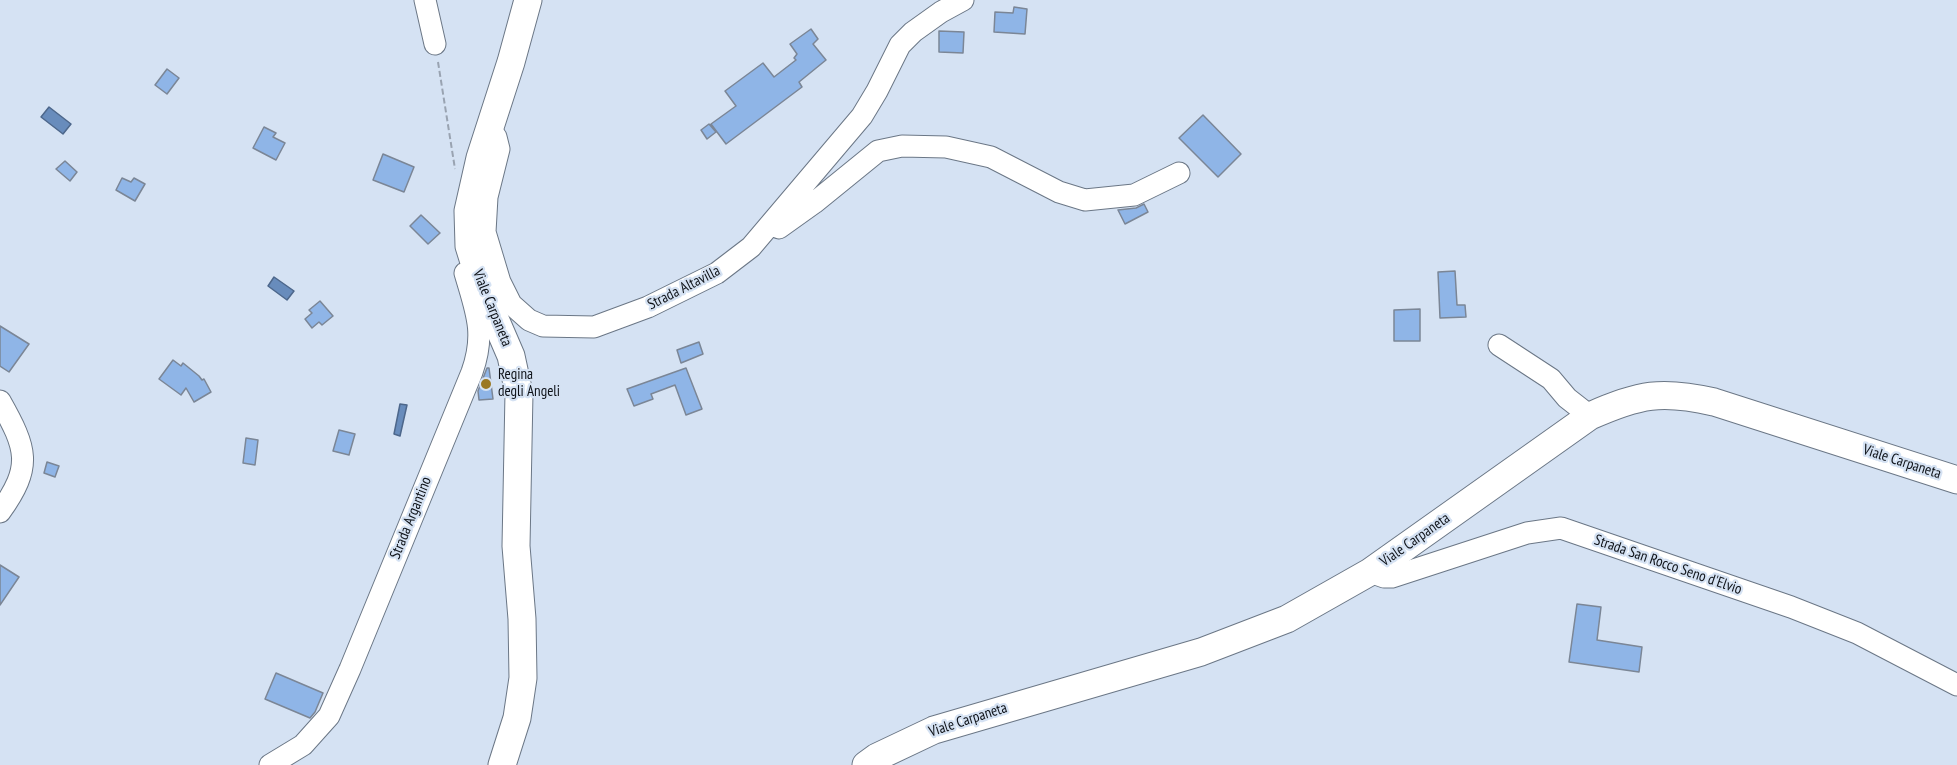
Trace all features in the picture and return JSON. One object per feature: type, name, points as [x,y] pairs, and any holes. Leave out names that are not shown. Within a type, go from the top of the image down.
[{"type":"main road","name":"Viale Carpaneta","points":[[502,765],[517,718],[523,678],[522,620],[516,546],[519,393],[512,356],[483,291],[469,246],[468,211],[489,129],[528,0]]},
{"type":"main road","name":"Viale Carpaneta","points":[[866,765],[877,757],[934,730],[1201,652],[1287,619],[1370,572],[1590,416],[1620,402],[1658,394],[1686,395],[1808,430],[1957,480]]},
{"type":"street","points":[[425,0],[435,44]]},
{"type":"street","name":"Strada Altavilla","points":[[489,129],[496,137],[499,149],[487,197],[485,232],[490,255],[511,304],[529,320],[543,326],[594,327],[622,318],[717,273],[757,241],[862,116],[900,45],[913,32],[963,0]]},
{"type":"street","points":[[757,241],[774,232],[814,203],[878,151],[902,146],[946,147],[991,157],[1059,192],[1085,200],[1134,195],[1179,173]]},
{"type":"street","name":"Strada Argantino","points":[[270,765],[303,745],[329,716],[472,372],[478,354],[480,332],[460,257],[469,246]]},
{"type":"street","points":[[1499,345],[1551,379],[1567,398],[1590,416]]},
{"type":"street","points":[[0,401],[12,423],[23,456],[19,481],[0,512]]},
{"type":"street","name":"Strada San Rocco Seno d'Elvio","points":[[1370,572],[1384,578],[1399,575],[1527,533],[1561,528],[1791,607],[1857,633],[1957,685]]},
{"type":"path","points":[[435,44],[456,171]]},
{"type":"water","points":[[49,107],[71,124],[63,134],[41,117]]},
{"type":"water","points":[[274,277],[294,291],[287,300],[268,286]]},
{"type":"water","points":[[400,404],[407,405],[400,436],[394,434]]},
{"type":"building","points":[[1014,7],[1027,9],[1025,34],[994,32],[995,12],[1013,13]]},
{"type":"building","points":[[811,29],[818,39],[813,44],[826,60],[799,82],[802,87],[726,144],[711,124],[736,106],[725,91],[763,63],[774,77],[796,60],[794,58],[797,54],[790,44]]},
{"type":"building","points":[[939,31],[964,32],[963,53],[939,52]]},
{"type":"building","points":[[167,69],[179,78],[167,94],[155,85]]},
{"type":"building","points":[[1203,115],[1241,154],[1218,177],[1179,138]]},
{"type":"building","points":[[709,124],[716,132],[707,139],[701,130]]},
{"type":"building","points":[[264,127],[276,133],[273,137],[285,143],[276,160],[253,148]]},
{"type":"building","points":[[383,154],[414,167],[404,192],[373,180]]},
{"type":"building","points":[[65,161],[77,172],[70,181],[56,169]]},
{"type":"building","points":[[122,178],[131,182],[134,178],[145,184],[135,201],[116,190]]},
{"type":"building","points":[[1144,204],[1148,212],[1125,224],[1118,210],[1136,208]]},
{"type":"building","points":[[421,215],[440,233],[428,244],[410,226]]},
{"type":"building","points":[[1455,271],[1457,305],[1465,305],[1466,317],[1440,318],[1438,272]]},
{"type":"building","points":[[320,301],[333,316],[322,325],[319,322],[312,328],[305,319],[312,313],[309,310]]},
{"type":"building","points":[[1420,309],[1420,341],[1394,341],[1394,310]]},
{"type":"building","points":[[0,326],[29,344],[9,372],[0,366]]},
{"type":"building","points":[[699,342],[703,354],[681,363],[677,350]]},
{"type":"building","points":[[173,360],[181,366],[183,363],[202,380],[204,379],[211,392],[194,402],[186,388],[181,395],[159,379]]},
{"type":"building","name":"Regina degli Angeli","points":[[487,368],[489,368],[493,399],[479,400],[478,391]]},
{"type":"building","points":[[686,368],[702,409],[686,415],[675,385],[651,394],[653,399],[634,406],[627,389]]},
{"type":"building","points":[[339,430],[355,434],[349,455],[333,451]]},
{"type":"building","points":[[246,438],[258,440],[255,465],[243,463]]},
{"type":"building","points":[[47,462],[59,466],[55,477],[44,473]]},
{"type":"building","points":[[0,565],[19,577],[0,605]]},
{"type":"building","points":[[1577,604],[1601,607],[1597,640],[1642,647],[1639,672],[1569,662]]},
{"type":"building","points":[[276,673],[323,693],[310,718],[265,699]]},
{"type":"place","name":"Regina degli Angeli","points":[[486,384]]}]
